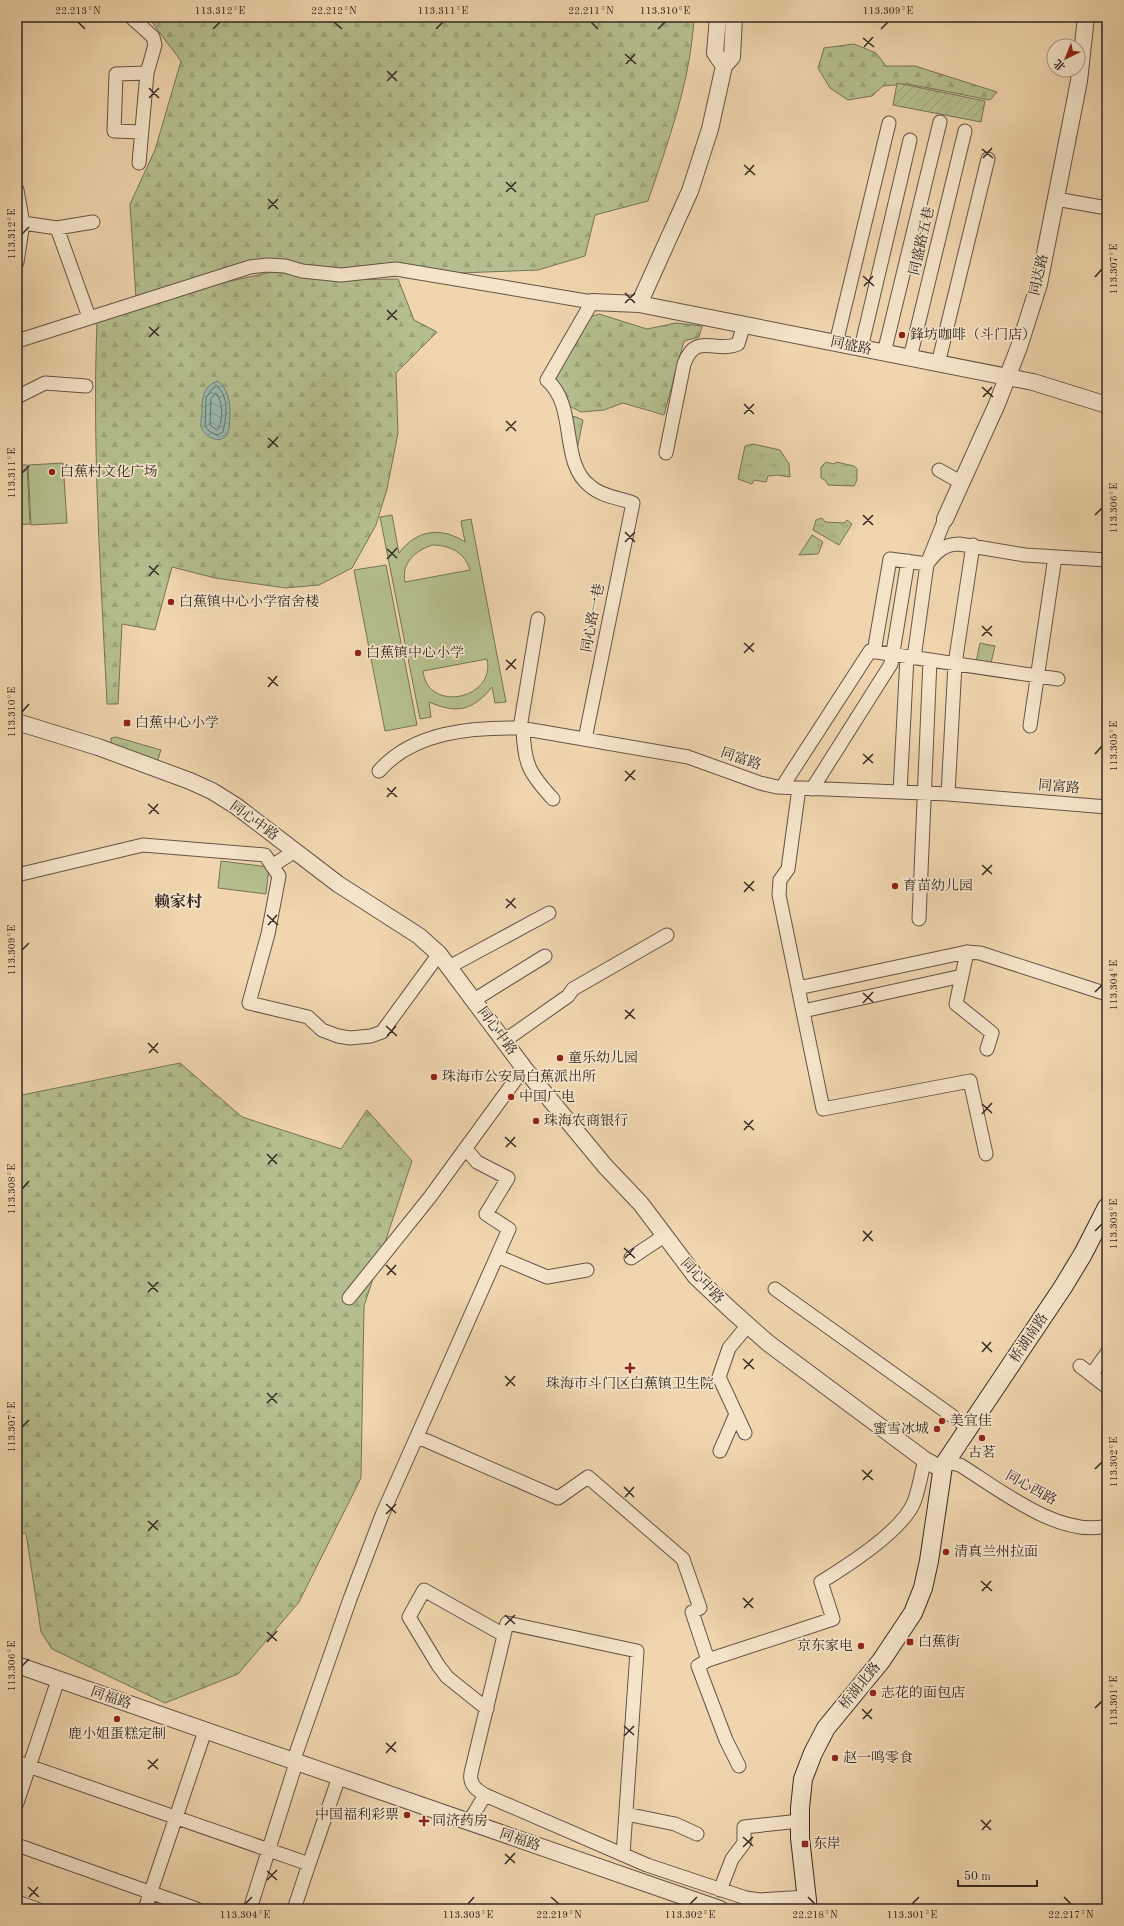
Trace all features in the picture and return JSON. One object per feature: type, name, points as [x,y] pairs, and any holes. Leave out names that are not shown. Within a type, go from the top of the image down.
[{"type":"main road","name":"桥湖南路","points":[[943,1466],[1063,1287],[1083,1254],[1107,1207]]},
{"type":"main road","name":"桥湖北路","points":[[807,1903],[800,1820],[800,1793],[803,1779],[813,1753],[826,1728],[881,1661],[898,1637],[915,1606],[923,1588],[930,1561],[943,1466]]},
{"type":"street","points":[[131,17],[153,37],[155,45],[147,73],[139,163]]},
{"type":"street","points":[[718,17],[715,53],[724,66]]},
{"type":"street","points":[[639,304],[690,191],[710,129],[724,66],[732,57],[734,17]]},
{"type":"street","name":"同达路","points":[[945,519],[1007,377],[1039,284],[1079,81],[1086,17]]},
{"type":"street","points":[[141,132],[114,132],[116,74],[147,73]]},
{"type":"street","points":[[884,353],[940,122]]},
{"type":"street","points":[[836,343],[889,123]]},
{"type":"street","name":"同盛路五巷","points":[[910,358],[965,131]]},
{"type":"street","points":[[861,348],[910,140]]},
{"type":"street","points":[[938,364],[988,159]]},
{"type":"street","points":[[17,190],[20,224],[17,262]]},
{"type":"street","points":[[1056,199],[1107,208]]},
{"type":"street","points":[[20,224],[58,228],[93,222]]},
{"type":"street","points":[[58,228],[89,317]]},
{"type":"street","points":[[17,342],[89,317],[250,267],[267,264],[285,266],[302,271],[341,276],[396,270],[592,302]]},
{"type":"street","name":"同盛路","points":[[592,302],[639,304],[744,324],[1033,382],[1107,405]]},
{"type":"street","name":"同心路一巷","points":[[585,739],[633,503],[596,491],[589,486],[580,475],[575,462],[563,403],[556,390],[547,380],[592,302]]},
{"type":"street","points":[[666,453],[687,355],[694,348],[705,344],[731,347],[738,344],[744,324]]},
{"type":"street","points":[[17,397],[45,383],[86,386]]},
{"type":"street","points":[[939,470],[962,483]]},
{"type":"street","points":[[900,792],[911,658],[927,564],[945,519]]},
{"type":"street","points":[[927,564],[940,549],[952,544],[1025,555],[1107,560]]},
{"type":"street","points":[[948,794],[955,664],[972,546]]},
{"type":"street","points":[[1030,726],[1036,676],[1055,557]]},
{"type":"street","points":[[874,652],[890,558],[927,564]]},
{"type":"street","points":[[812,789],[892,664],[908,561]]},
{"type":"street","points":[[538,619],[521,728],[523,748],[528,768],[553,799]]},
{"type":"street","points":[[782,787],[870,651],[1058,679]]},
{"type":"street","points":[[919,920],[930,660]]},
{"type":"street","name":"同心中路","points":[[17,722],[98,747],[194,783],[236,806],[338,884],[419,936],[439,954],[524,1068],[605,1166],[641,1204],[696,1277],[748,1325],[925,1460],[936,1466],[943,1466]]},
{"type":"street","name":"同富路","points":[[379,771],[388,761],[400,752],[426,740],[471,730],[521,728],[688,757],[760,783],[782,787],[948,794],[1107,807]]},
{"type":"street","points":[[799,788],[788,869],[780,880],[779,896],[824,1110],[970,1081],[986,1154]]},
{"type":"street","points":[[17,875],[143,845],[265,855],[279,876],[268,934],[249,1003],[308,1017],[322,1030],[338,1036],[350,1038],[371,1036],[382,1032],[439,954]]},
{"type":"street","points":[[272,866],[295,851]]},
{"type":"street","points":[[449,967],[549,913]]},
{"type":"street","points":[[504,1041],[568,996],[573,989],[667,935]]},
{"type":"street","points":[[798,988],[967,952],[980,953],[1107,994]]},
{"type":"street","points":[[967,952],[956,1004],[992,1033],[987,1049]]},
{"type":"street","points":[[474,1000],[545,956]]},
{"type":"street","points":[[803,1011],[962,976]]},
{"type":"street","points":[[348,1298],[466,1149],[524,1068]]},
{"type":"street","points":[[250,1909],[295,1762],[374,1536],[509,1229],[486,1214],[508,1178],[478,1162],[466,1149]]},
{"type":"street","points":[[631,1258],[664,1236]]},
{"type":"street","points":[[497,1256],[547,1277],[587,1270]]},
{"type":"street","points":[[776,1289],[969,1428]]},
{"type":"street","points":[[745,1433],[719,1377],[729,1348],[748,1325]]},
{"type":"street","points":[[1092,1374],[1107,1353]]},
{"type":"street","points":[[1080,1366],[1107,1387]]},
{"type":"street","points":[[720,1451],[736,1414]]},
{"type":"street","points":[[418,1437],[558,1498],[588,1477],[682,1559],[700,1608],[692,1612],[707,1656]]},
{"type":"street","points":[[739,1766],[726,1740],[698,1666],[707,1656],[833,1619],[821,1582],[862,1554],[900,1522],[914,1503],[925,1460]]},
{"type":"street","name":"同心西路","points":[[943,1466],[950,1463],[960,1465],[1028,1507],[1050,1518],[1084,1528],[1107,1526]]},
{"type":"street","points":[[487,1709],[458,1687],[442,1671],[409,1617],[424,1590],[504,1636]]},
{"type":"street","points":[[623,1855],[637,1651],[507,1622],[470,1778],[477,1790],[486,1796],[623,1855],[647,1865],[720,1890],[753,1899],[807,1903]]},
{"type":"street","name":"同福路","points":[[17,1665],[205,1732],[720,1909]]},
{"type":"street","points":[[17,1803],[23,1764],[58,1680]]},
{"type":"street","points":[[146,1909],[205,1732]]},
{"type":"street","points":[[23,1764],[309,1864]]},
{"type":"street","points":[[294,1909],[339,1777]]},
{"type":"street","points":[[469,1822],[486,1796]]},
{"type":"street","points":[[626,1814],[675,1824],[697,1834]]},
{"type":"street","points":[[720,1890],[732,1860],[744,1843],[744,1827],[800,1820]]},
{"type":"street","points":[[17,1845],[198,1909]]},
{"type":"street","points":[[17,1902],[37,1909]]},
{"type":"green space","points":[[148,17],[694,17],[692,41],[683,87],[671,133],[648,201],[595,215],[585,256],[538,270],[460,273],[396,263],[352,271],[308,270],[292,262],[228,267],[136,298],[130,204],[155,150],[181,61]]},
{"type":"green space","points":[[854,44],[876,53],[886,66],[915,66],[997,92],[990,100],[908,84],[883,86],[872,96],[848,100],[830,88],[818,68],[824,48]]},
{"type":"green space","points":[[897,83],[985,101],[981,122],[893,105]]},
{"type":"green space","points":[[281,270],[330,280],[398,279],[414,320],[437,332],[396,373],[398,433],[387,489],[376,525],[352,568],[319,585],[286,588],[215,578],[172,567],[155,630],[122,624],[118,704],[107,704],[96,465],[97,322],[190,290]]},
{"type":"green space","points":[[599,314],[647,329],[676,323],[702,326],[699,337],[684,341],[664,415],[623,403],[604,410],[581,412],[567,405],[556,385],[556,373],[587,318]]},
{"type":"green space","points":[[570,416],[583,420],[577,450]]},
{"type":"green space","points":[[753,444],[780,450],[789,464],[790,477],[777,475],[768,476],[766,482],[754,480],[752,484],[738,479],[745,446]]},
{"type":"green space","points":[[826,462],[834,464],[836,462],[854,466],[857,469],[857,480],[854,486],[828,485],[825,480],[821,478],[821,467]]},
{"type":"green space","points":[[63,463],[67,523],[31,525],[28,465]]},
{"type":"green space","points":[[17,465],[27,465],[30,524],[17,525]]},
{"type":"green space","points":[[392,515],[399,553],[413,539],[429,533],[438,532],[447,534],[465,542],[461,521],[471,519],[506,702],[495,703],[492,687],[478,701],[464,708],[448,708],[429,702],[431,717],[420,719],[380,517]],"holes":[[[432,545],[444,546],[456,551],[464,558],[470,570],[405,582],[404,575],[407,564],[415,554]],[[487,659],[487,673],[481,684],[472,692],[460,696],[447,696],[436,693],[427,684],[423,671]]]},
{"type":"green space","points":[[822,518],[825,522],[844,523],[847,520],[852,524],[839,545],[813,530],[816,520]]},
{"type":"green space","points":[[812,535],[823,542],[818,554],[799,555]]},
{"type":"green space","points":[[386,565],[417,725],[385,731],[354,570]]},
{"type":"green space","points":[[980,643],[995,646],[991,663],[976,662]]},
{"type":"green space","points":[[116,737],[161,750],[156,765],[111,745],[111,738]]},
{"type":"green space","points":[[221,861],[269,867],[266,894],[218,888]]},
{"type":"green space","points":[[180,1063],[242,1117],[341,1149],[367,1110],[412,1161],[364,1306],[361,1478],[299,1602],[238,1674],[165,1703],[52,1649],[41,1632],[26,1533],[17,1534],[17,1096]]},
{"type":"water","points":[[218,381],[224,387],[227,395],[230,412],[230,424],[226,436],[216,439],[206,435],[201,424],[204,394],[209,386]]},
{"type":"place","name":"鋒坊咖啡（斗门店）","points":[[902,335]]},
{"type":"place","name":"白蕉村文化广场","points":[[52,472]]},
{"type":"place","name":"白蕉镇中心小学宿舍楼","points":[[171,602]]},
{"type":"place","name":"白蕉镇中心小学","points":[[358,653]]},
{"type":"place","name":"白蕉中心小学","points":[[127,723]]},
{"type":"place","name":"育苗幼儿园","points":[[895,886]]},
{"type":"place","name":"童乐幼儿园","points":[[560,1058]]},
{"type":"place","name":"珠海市公安局白蕉派出所","points":[[434,1077]]},
{"type":"place","name":"中国广电","points":[[511,1097]]},
{"type":"place","name":"珠海农商银行","points":[[536,1121]]},
{"type":"place","name":"珠海市斗门区白蕉镇卫生院","points":[[630,1368]]},
{"type":"place","name":"美宜佳","points":[[942,1421]]},
{"type":"place","name":"蜜雪冰城","points":[[937,1429]]},
{"type":"place","name":"古茗","points":[[982,1438]]},
{"type":"place","name":"清真兰州拉面","points":[[946,1552]]},
{"type":"place","name":"白蕉街","points":[[910,1642]]},
{"type":"place","name":"京东家电","points":[[861,1646]]},
{"type":"place","name":"志花的面包店","points":[[873,1693]]},
{"type":"place","name":"鹿小姐蛋糕定制","points":[[117,1719]]},
{"type":"place","name":"赵一鸣零食","points":[[835,1758]]},
{"type":"place","name":"中国福利彩票","points":[[407,1815]]},
{"type":"place","name":"同济药房","points":[[424,1821]]},
{"type":"place","name":"东岸","points":[[805,1844]]},
{"type":"district","name":"赖家村","points":[[178,903]]}]
